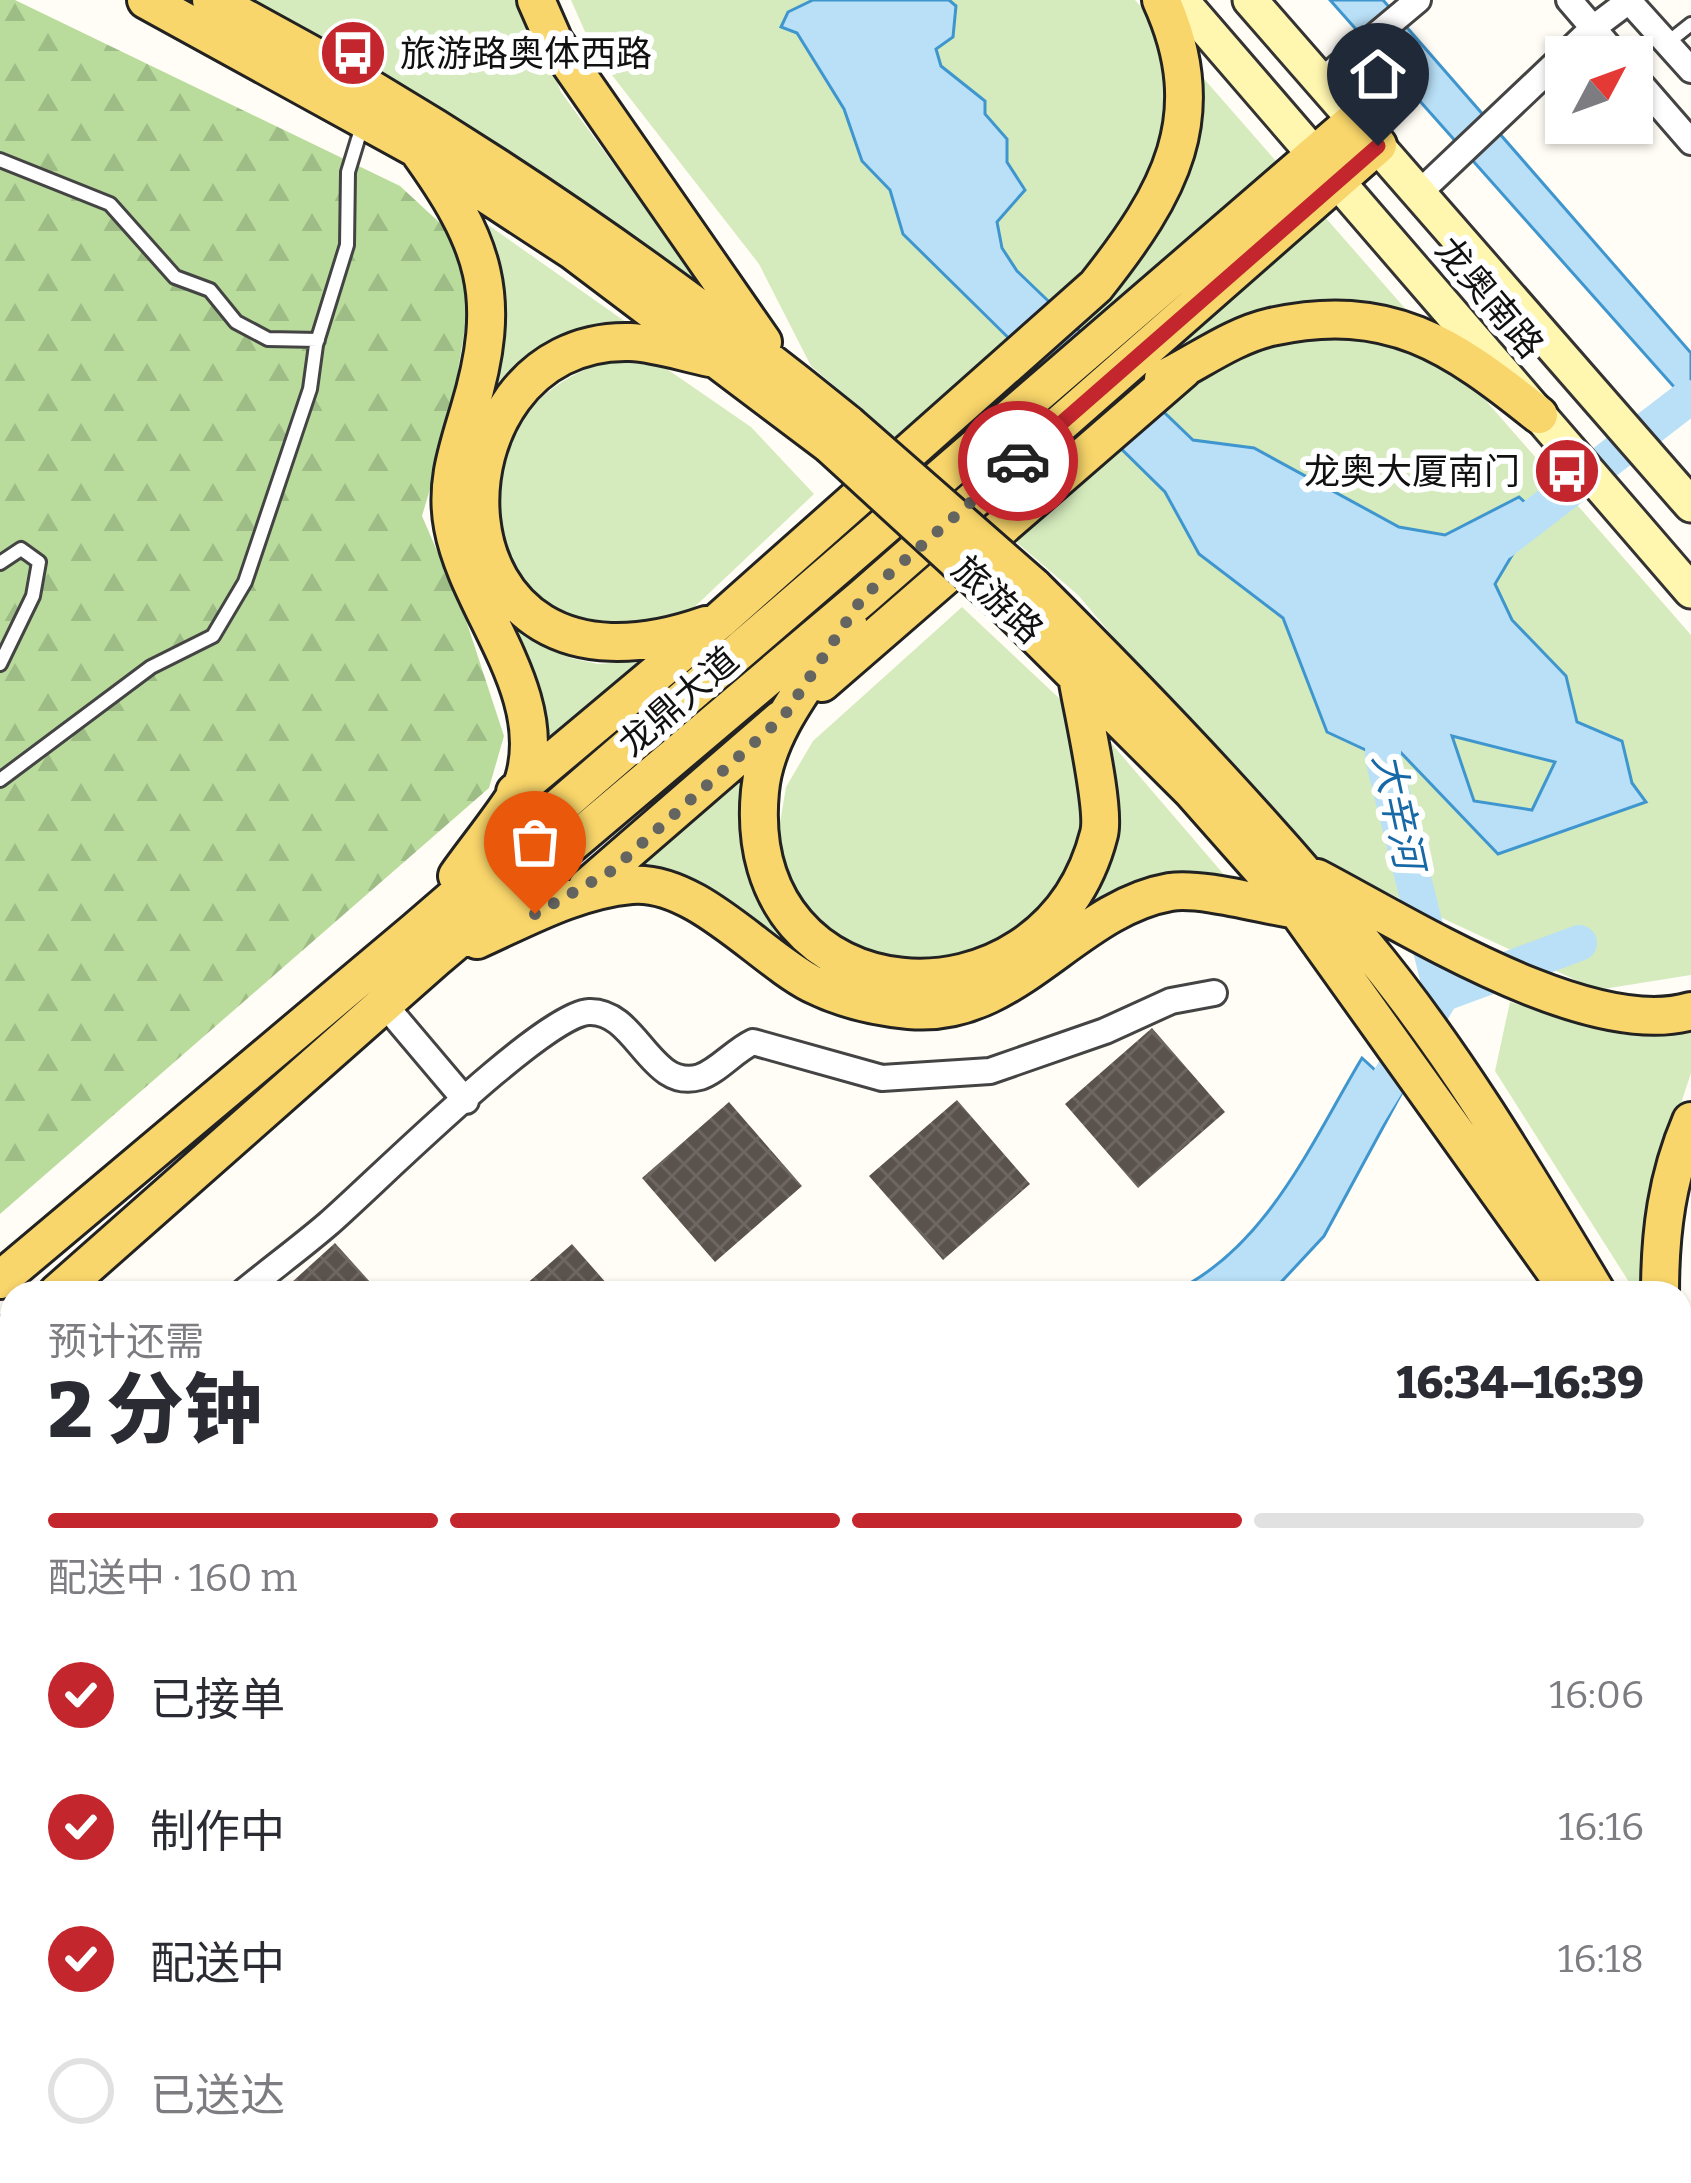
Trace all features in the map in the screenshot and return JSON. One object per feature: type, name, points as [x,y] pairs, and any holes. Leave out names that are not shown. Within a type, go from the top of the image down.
[{"type":"main road","name":"旅游路","points":[[146,0],[417,149],[573,251],[720,360],[839,434]]},
{"type":"main road","name":"旅游路","points":[[211,0],[490,160],[668,282],[782,370],[839,434],[1021,598],[1293,866],[1353,955],[1464,1139],[1561,1281]]},
{"type":"main road","points":[[536,0],[554,41],[782,370]]},
{"type":"main road","points":[[515,792],[720,620],[1023,387],[1140,230],[1188,122],[1174,28],[1162,0]]},
{"type":"main road","name":"龙奥南路","points":[[1181,0],[1691,591]]},
{"type":"main road","name":"龙奥南路","points":[[1250,0],[1687,500]]},
{"type":"main road","name":"龙鼎大道","points":[[71,1281],[384,1004],[425,945],[843,560],[1023,387],[1366,132]]},
{"type":"main road","points":[[417,149],[462,212],[483,260],[490,316],[479,379],[448,483],[464,569],[522,703],[527,744],[524,782],[425,945]]},
{"type":"main road","name":"龙鼎大道","points":[[1154,379],[1325,166]]},
{"type":"main road","points":[[568,898],[611,871],[784,716],[1072,429],[1154,379],[1268,327],[1327,321],[1388,325],[1448,344],[1540,416]]},
{"type":"main road","points":[[720,360],[628,342],[577,351],[533,377],[506,405],[486,448],[477,506],[486,549],[506,590],[538,620],[572,640],[626,645],[720,620],[843,560]]},
{"type":"main road","name":"龙鼎大道","points":[[0,1280],[1072,429]]},
{"type":"main road","points":[[863,597],[784,716],[759,789],[766,874],[797,928],[855,969],[917,982],[975,973],[1020,949],[1072,896],[1100,830],[1076,671]]},
{"type":"main road","name":"旅游路","points":[[1021,598],[1076,671],[1297,910],[1353,955],[1474,1092],[1590,1281]]},
{"type":"main road","points":[[1293,866],[1475,967],[1631,1014],[1691,1011]]},
{"type":"main road","points":[[425,945],[568,898],[635,884],[691,901],[808,982],[850,1000],[913,1010],[962,1006],[1017,981],[1129,906],[1174,891],[1297,910]]},
{"type":"main road","points":[[1661,1281],[1671,1167],[1691,1121]]},
{"type":"street","points":[[1569,0],[1600,36]]},
{"type":"street","points":[[1419,193],[1593,28],[1628,1],[1691,70]]},
{"type":"street","points":[[1320,82],[1410,7]]},
{"type":"street","points":[[1653,98],[1691,142]]},
{"type":"street","points":[[256,1281],[545,1033],[586,1011],[613,1015],[667,1073],[687,1080],[707,1075],[730,1053],[753,1042],[882,1078],[990,1071],[1105,1031],[1171,1000],[1214,993]]},
{"type":"street","points":[[384,1004],[466,1101]]},
{"type":"lane","points":[[1667,43],[1691,24]]},
{"type":"lane","points":[[0,780],[151,668],[213,636],[245,582],[310,389],[318,340],[347,245],[348,172],[364,119]]},
{"type":"lane","points":[[0,160],[110,204],[175,277],[210,290],[236,322],[268,339],[318,340]]},
{"type":"lane","points":[[0,563],[21,549],[39,562],[33,596],[0,664]]},
{"type":"green space","points":[[0,0],[15,0],[400,186],[454,236],[469,303],[449,425],[422,516],[463,611],[504,736],[489,788],[0,1214]]},
{"type":"green space","points":[[235,0],[524,0],[561,92],[707,293],[513,153]]},
{"type":"green space","points":[[571,0],[1135,0],[1691,635],[1691,975],[1597,990],[1291,848],[1078,595],[811,366],[759,264],[594,52]]},
{"type":"green space","points":[[484,222],[640,332],[576,342],[469,482],[527,630],[570,658],[598,664],[658,659],[538,761],[459,478],[499,269]]},
{"type":"green space","points":[[611,360],[664,367],[751,427],[814,494],[667,633],[601,635],[546,608],[513,575],[496,536],[492,494],[502,452],[525,414],[562,382]]},
{"type":"green space","points":[[962,607],[1060,699],[1082,772],[1085,831],[1065,881],[1018,931],[970,961],[858,957],[806,915],[786,884],[777,841],[786,787],[813,741]]},
{"type":"green space","points":[[1111,743],[1238,891],[1175,882],[1130,896],[976,993],[914,1005],[851,993],[814,975],[674,876],[633,874],[753,762],[746,844],[757,883],[775,918],[800,946],[831,969],[865,984],[903,992],[942,991],[981,981],[1040,943],[1075,909],[1093,882],[1110,826]]},
{"type":"green space","points":[[1510,1002],[1624,1035],[1691,1026],[1691,1073],[1646,1210],[1648,1281],[1628,1281],[1495,1071]]},
{"type":"water","points":[[813,0],[949,0],[956,6],[953,37],[936,49],[941,66],[985,101],[985,114],[1007,139],[1007,162],[1025,190],[997,222],[1002,248],[1017,271],[1193,440],[1254,448],[1399,527],[1445,535],[1519,497],[1537,513],[1495,584],[1512,620],[1566,676],[1577,722],[1622,741],[1632,783],[1646,802],[1498,854],[1384,735],[1383,758],[1327,732],[1283,618],[1199,554],[1165,492],[903,234],[890,190],[862,161],[844,109],[797,33],[781,27],[788,12]],"holes":[[[1452,736],[1555,762],[1532,810],[1474,801]]]},
{"type":"water","points":[[1330,0],[1383,0],[1691,353],[1691,406]]},
{"type":"water","points":[[1362,1058],[1401,1094],[1324,1236],[1282,1281],[1192,1281],[1234,1250],[1260,1222]]},
{"type":"building","points":[[1152,1028],[1225,1112],[1138,1188],[1065,1104]]},
{"type":"building","points":[[957,1100],[1030,1184],[943,1260],[869,1176]]},
{"type":"building","points":[[729,1102],[802,1186],[715,1262],[642,1178]]},
{"type":"building","points":[[335,1243],[369,1281],[293,1281]]},
{"type":"building","points":[[572,1244],[604,1281],[530,1281]]},
{"type":"waterway","name":"大辛河","points":[[1501,542],[1688,398]]},
{"type":"waterway","name":"大辛河","points":[[1363,1122],[1442,994],[1383,758],[1384,661]]},
{"type":"waterway","points":[[1442,994],[1579,943]]},
{"type":"way so far","points":[[535,914],[611,871],[784,716],[863,597],[1018,461]]},
{"type":"place","name":"旅游路奥体西路","points":[[353,53]]},
{"type":"place","name":"龙奥大厦南门","points":[[1567,471]]},
{"type":"route","points":[[1018,461],[1378,146]]}]
